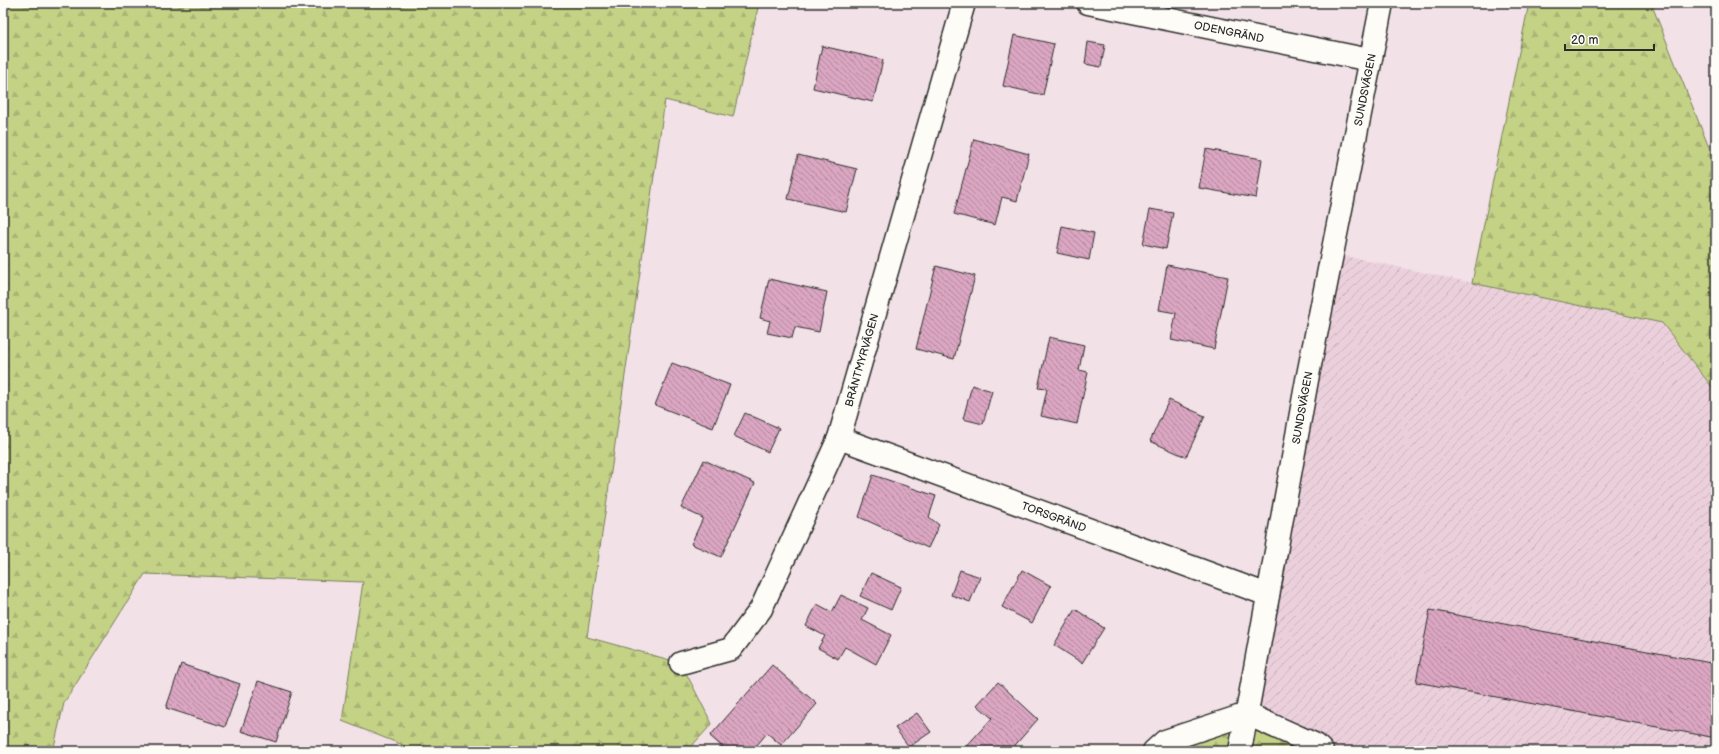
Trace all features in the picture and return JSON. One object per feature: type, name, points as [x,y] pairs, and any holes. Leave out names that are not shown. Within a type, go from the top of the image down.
[{"type":"street","name":"BRÄNTMYRVÄGEN","points":[[681,663],[731,649],[761,609],[839,438],[964,3]]},
{"type":"street","name":"ODENGRÄND","points":[[1088,3],[1370,60]]},
{"type":"street","name":"SUNDSVÄGEN","points":[[1240,751],[1307,380],[1382,3]]},
{"type":"street","name":"TORSGRÄND","points":[[839,438],[1268,595]]},
{"type":"street","points":[[1154,751],[1165,741],[1247,714],[1316,745],[1322,751]]},
{"type":"shaded area","points":[[1332,253],[1662,323],[1716,392],[1716,751],[1322,751],[1247,714]]},
{"type":"green space","points":[[3,3],[759,3],[733,117],[665,100],[587,637],[681,663],[712,724],[687,751],[418,751],[342,721],[363,582],[145,574],[64,703],[53,751],[3,751]]},
{"type":"green space","points":[[1529,3],[1651,3],[1716,165],[1716,392],[1662,323],[1472,283]]},
{"type":"green space","points":[[1247,714],[1322,751],[1154,751]]},
{"type":"building","points":[[1014,35],[1054,44],[1043,95],[1003,86]]},
{"type":"building","points":[[1088,42],[1105,45],[1101,67],[1085,64]]},
{"type":"building","points":[[822,46],[883,60],[873,102],[813,88]]},
{"type":"building","points":[[974,139],[1029,154],[1017,201],[1002,197],[995,225],[954,214]]},
{"type":"building","points":[[1206,149],[1262,159],[1256,198],[1199,188]]},
{"type":"building","points":[[798,155],[857,169],[846,212],[788,199]]},
{"type":"building","points":[[1150,209],[1173,213],[1166,249],[1143,244]]},
{"type":"building","points":[[1062,226],[1094,233],[1089,260],[1057,253]]},
{"type":"building","points":[[1167,265],[1228,277],[1214,349],[1171,340],[1176,313],[1159,310]]},
{"type":"building","points":[[936,266],[975,276],[954,359],[916,349]]},
{"type":"building","points":[[769,279],[827,292],[819,332],[795,327],[792,338],[767,333],[770,321],[760,318]]},
{"type":"building","points":[[1049,337],[1084,345],[1079,370],[1088,372],[1077,424],[1041,416],[1047,389],[1038,388]]},
{"type":"building","points":[[672,363],[730,385],[713,428],[655,405]]},
{"type":"building","points":[[972,385],[992,391],[983,424],[963,419]]},
{"type":"building","points":[[1169,400],[1205,416],[1186,457],[1150,441]]},
{"type":"building","points":[[745,413],[779,428],[768,452],[734,436]]},
{"type":"building","points":[[704,460],[755,483],[721,557],[691,544],[703,518],[681,508]]},
{"type":"building","points":[[873,475],[936,496],[929,517],[939,525],[928,548],[859,517]]},
{"type":"building","points":[[960,570],[980,577],[970,602],[951,595]]},
{"type":"building","points":[[1022,570],[1051,586],[1032,623],[1002,607]]},
{"type":"building","points":[[871,573],[901,587],[891,610],[860,596]]},
{"type":"building","points":[[841,595],[868,608],[862,620],[891,635],[876,664],[845,647],[838,659],[818,648],[825,636],[806,626],[817,604],[832,612]]},
{"type":"building","points":[[1075,609],[1104,628],[1082,663],[1054,645]]},
{"type":"building","points":[[1430,610],[1716,664],[1716,738],[1416,682]]},
{"type":"building","points":[[181,664],[240,684],[225,727],[166,708]]},
{"type":"building","points":[[772,665],[817,704],[781,745],[767,733],[752,751],[727,751],[710,736]]},
{"type":"building","points":[[258,681],[292,692],[276,742],[241,731]]},
{"type":"building","points":[[998,682],[1038,719],[1010,751],[962,751],[992,718],[977,705]]},
{"type":"building","points":[[917,713],[931,732],[909,747],[895,728]]}]
